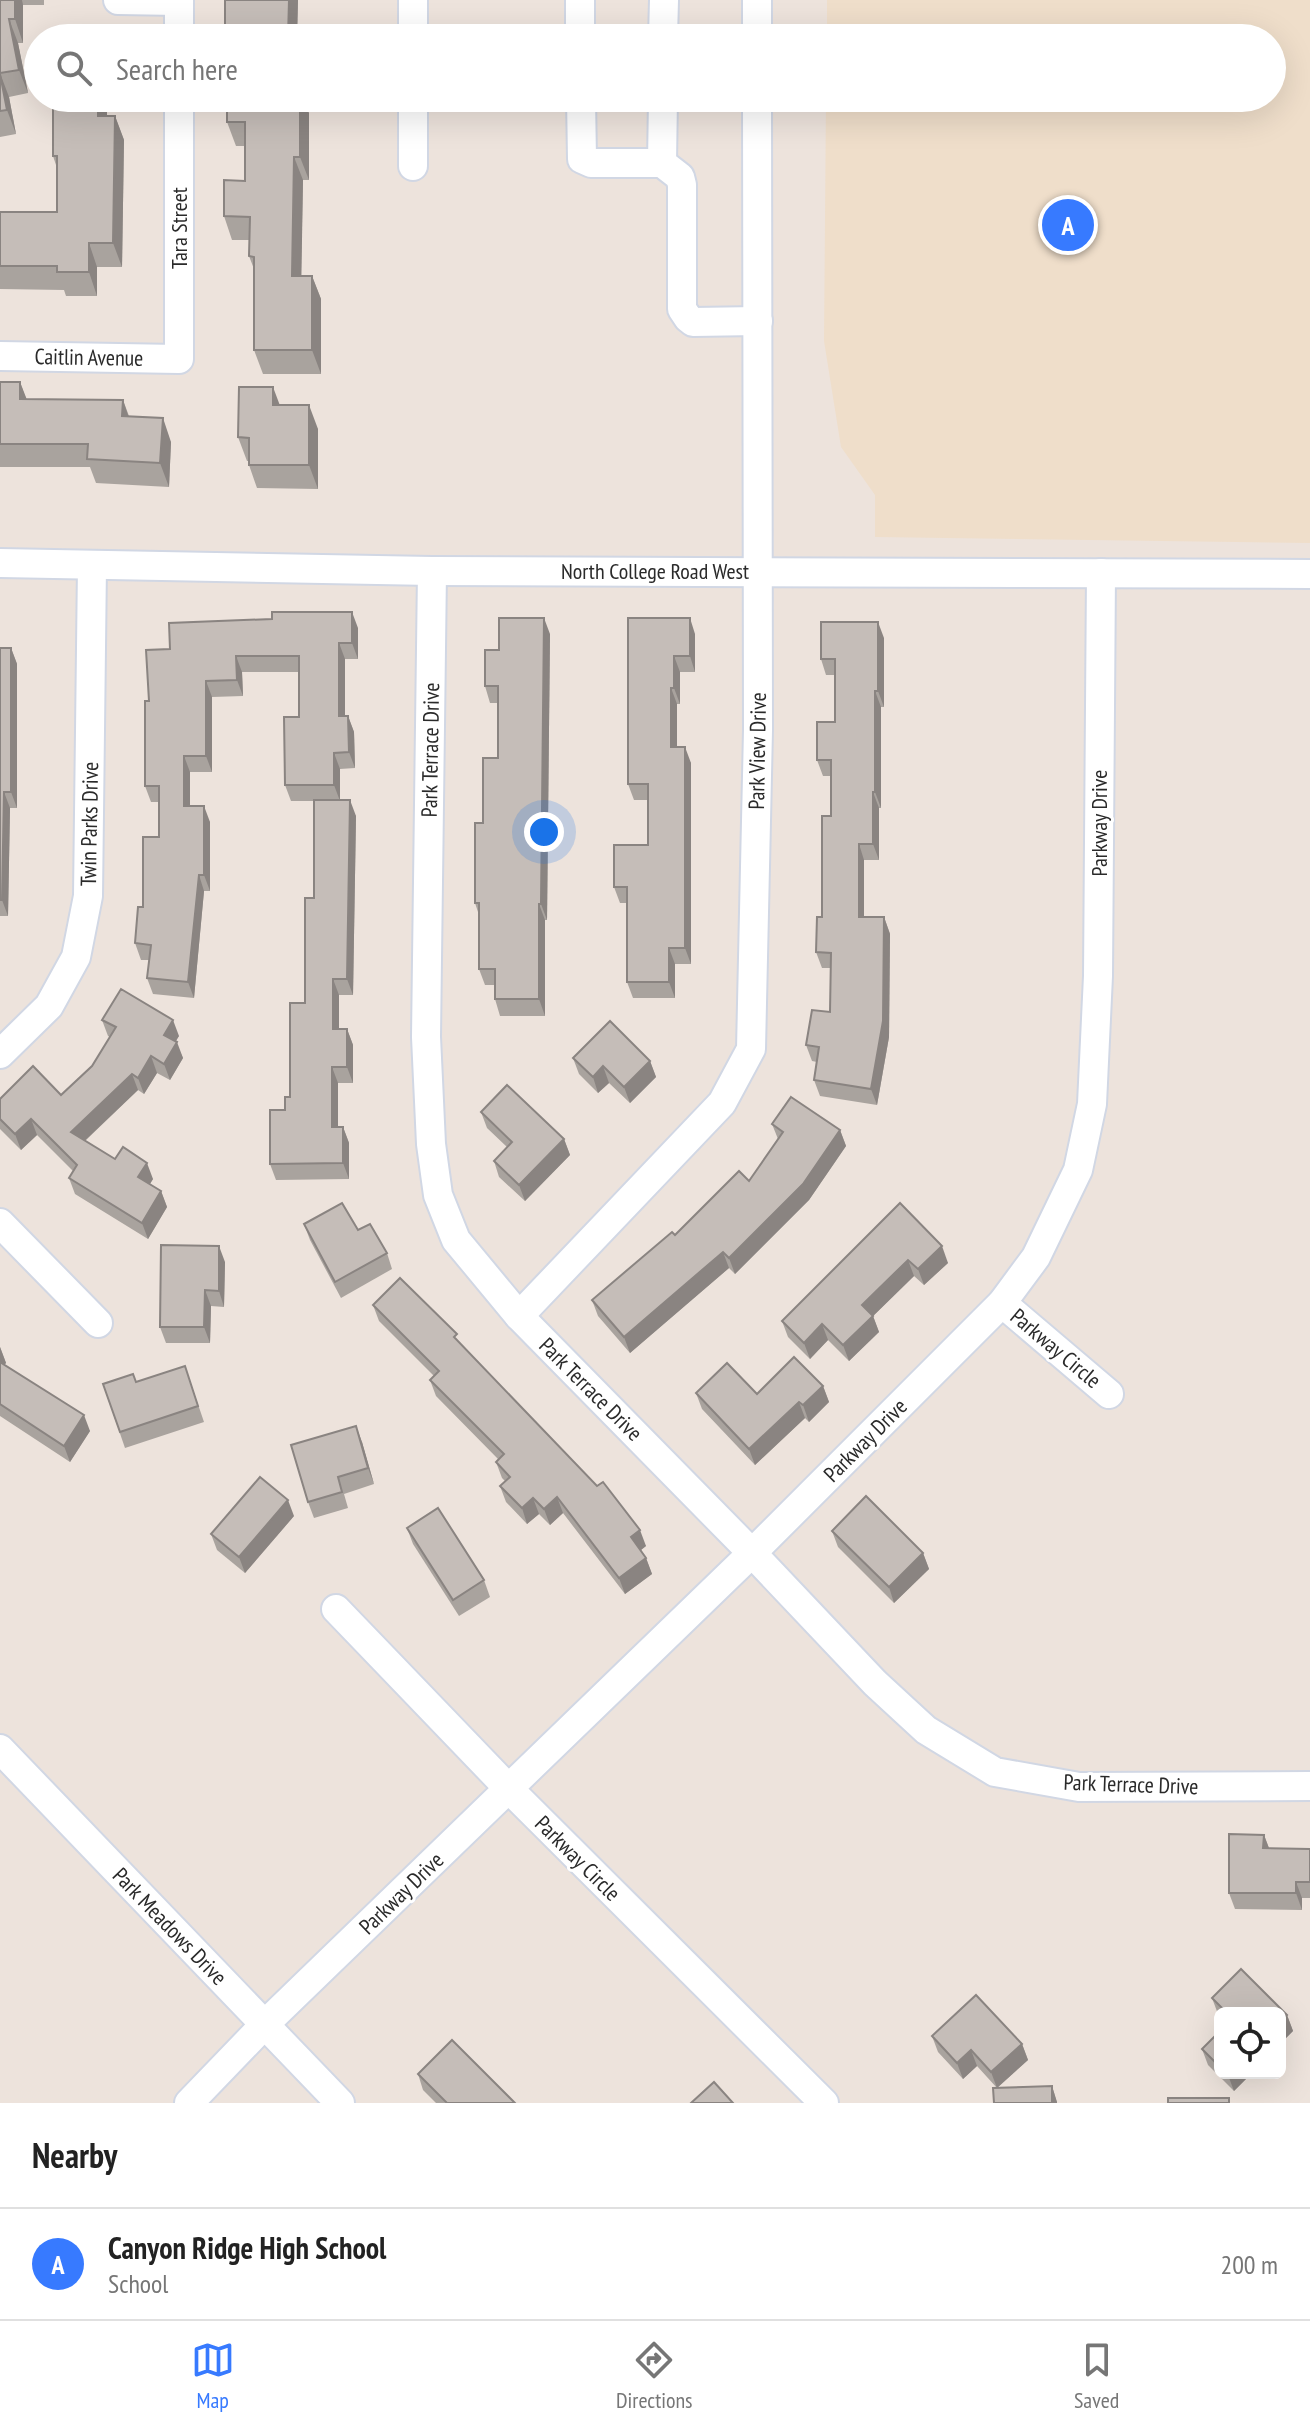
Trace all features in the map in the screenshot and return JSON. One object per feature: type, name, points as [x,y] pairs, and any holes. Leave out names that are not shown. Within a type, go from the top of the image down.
[{"type":"street","points":[[118,0],[179,1],[179,24]]},
{"type":"street","points":[[413,0],[413,24]]},
{"type":"street","points":[[580,0],[580,24]]},
{"type":"street","points":[[663,24],[664,0]]},
{"type":"street","points":[[757,0],[757,24]]},
{"type":"street","name":"Tara Street","points":[[179,112],[179,359]]},
{"type":"street","points":[[413,112],[413,166]]},
{"type":"street","points":[[581,112],[582,159],[591,163],[662,163],[680,177],[682,309],[688,318],[693,322],[758,321]]},
{"type":"street","points":[[662,163],[663,112]]},
{"type":"street","name":"Park View Drive","points":[[519,1316],[722,1103],[751,1049],[758,746],[757,112]]},
{"type":"street","name":"Caitlin Avenue","points":[[0,356],[179,359]]},
{"type":"street","name":"North College Road West","points":[[0,563],[432,571],[1310,574]]},
{"type":"street","name":"Twin Parks Drive","points":[[0,1054],[49,1006],[76,957],[88,896],[92,565]]},
{"type":"street","name":"Park Terrace Drive","points":[[432,571],[426,1037],[431,1144],[438,1195],[456,1240],[519,1316],[875,1683],[926,1730],[995,1772],[1079,1787],[1310,1786]]},
{"type":"street","name":"Parkway Drive","points":[[189,2103],[265,2024],[752,1553],[1002,1303],[1036,1257],[1078,1170],[1092,1104],[1098,976],[1101,573]]},
{"type":"street","points":[[0,1223],[98,1323]]},
{"type":"street","name":"Parkway Circle","points":[[1002,1303],[1109,1394]]},
{"type":"street","name":"Parkway Circle","points":[[336,1609],[509,1789],[824,2103]]},
{"type":"street","name":"Park Meadows Drive","points":[[1,1752],[340,2103]]},
{"type":"shaded area","points":[[827,0],[1310,0],[1310,543],[875,537],[875,495],[841,447],[824,341],[826,112],[1286,112],[1286,24],[827,24]]},
{"type":"building","points":[[0,0],[15,0],[15,19],[9,19],[19,70],[0,73]]},
{"type":"building","points":[[225,0],[289,0],[288,24],[225,24]]},
{"type":"building","points":[[0,74],[7,110],[0,111]]},
{"type":"building","points":[[53,112],[98,112],[98,116],[115,116],[113,243],[89,243],[89,272],[57,272],[57,266],[0,266],[0,212],[57,212],[57,156],[53,156]]},
{"type":"building","points":[[227,112],[300,112],[300,157],[294,157],[292,276],[312,276],[312,350],[254,350],[254,257],[249,256],[250,217],[224,216],[224,180],[245,181],[245,122],[227,122]]},
{"type":"building","points":[[0,382],[20,382],[20,399],[123,400],[122,416],[163,418],[160,463],[87,459],[88,444],[0,444]]},
{"type":"building","points":[[239,387],[273,387],[273,405],[309,405],[309,465],[249,465],[249,438],[238,437]]},
{"type":"building","points":[[272,612],[352,612],[352,643],[339,643],[339,716],[348,716],[349,752],[334,753],[334,785],[285,785],[284,717],[299,717],[299,656],[236,656],[237,680],[206,681],[206,756],[184,756],[184,806],[204,806],[204,875],[199,875],[188,982],[147,978],[151,945],[135,943],[138,907],[143,907],[143,837],[159,837],[159,786],[145,786],[145,701],[149,701],[146,650],[170,649],[169,623],[272,619]]},
{"type":"building","points":[[499,618],[544,618],[539,999],[495,999],[495,969],[479,969],[475,823],[483,823],[483,758],[498,758],[498,686],[485,686],[485,650],[499,650]]},
{"type":"building","points":[[628,618],[690,618],[690,656],[674,656],[674,688],[671,688],[671,747],[685,747],[685,948],[669,948],[669,982],[627,982],[627,887],[614,887],[614,845],[648,845],[648,784],[628,784]]},
{"type":"building","points":[[821,622],[878,622],[873,844],[859,844],[859,917],[884,917],[883,1021],[871,1089],[814,1080],[819,1047],[806,1045],[812,1010],[830,1012],[831,953],[816,952],[817,917],[822,917],[822,816],[831,816],[831,760],[817,760],[817,722],[835,722],[835,659],[821,659]]},
{"type":"building","points":[[0,648],[11,648],[11,792],[4,792],[2,900],[0,900]]},
{"type":"building","points":[[314,800],[350,800],[347,979],[333,979],[333,1029],[347,1029],[347,1067],[332,1067],[332,1127],[343,1127],[343,1163],[270,1164],[270,1110],[285,1110],[285,1097],[290,1097],[290,1003],[305,1003],[305,898],[314,898]]},
{"type":"building","points":[[121,989],[173,1020],[164,1035],[177,1042],[164,1064],[151,1056],[138,1078],[132,1074],[71,1132],[115,1159],[123,1147],[147,1163],[138,1177],[161,1191],[142,1223],[69,1178],[77,1165],[31,1119],[15,1134],[0,1119],[0,1099],[33,1066],[61,1095],[92,1066],[116,1027],[102,1020]]},
{"type":"building","points":[[610,1021],[650,1061],[624,1087],[603,1066],[593,1077],[573,1058]]},
{"type":"building","points":[[507,1085],[564,1139],[519,1185],[494,1161],[512,1142],[481,1112]]},
{"type":"building","points":[[791,1097],[840,1130],[803,1184],[729,1258],[723,1252],[624,1337],[592,1300],[672,1232],[675,1235],[739,1171],[749,1181],[783,1132],[772,1124]]},
{"type":"building","points":[[342,1203],[358,1230],[370,1224],[387,1253],[335,1282],[304,1224]]},
{"type":"building","points":[[900,1203],[942,1246],[918,1269],[908,1260],[862,1305],[873,1316],[843,1345],[822,1324],[804,1343],[782,1321]]},
{"type":"building","points":[[161,1245],[219,1246],[219,1291],[205,1290],[204,1327],[160,1327]]},
{"type":"building","points":[[400,1278],[457,1334],[454,1337],[597,1486],[603,1482],[640,1530],[631,1537],[646,1558],[619,1578],[557,1497],[544,1509],[533,1498],[522,1508],[500,1486],[510,1477],[496,1462],[504,1454],[430,1380],[439,1371],[373,1305]]},
{"type":"building","points":[[794,1357],[823,1386],[803,1405],[799,1402],[749,1449],[696,1393],[727,1363],[757,1394]]},
{"type":"building","points":[[0,1362],[84,1415],[64,1446],[0,1404]]},
{"type":"building","points":[[185,1366],[198,1406],[120,1432],[103,1384],[133,1374],[136,1382]]},
{"type":"building","points":[[356,1426],[368,1468],[338,1477],[342,1492],[308,1502],[291,1445]]},
{"type":"building","points":[[260,1477],[288,1500],[239,1557],[211,1534]]},
{"type":"building","points":[[866,1496],[923,1553],[889,1587],[832,1531]]},
{"type":"building","points":[[438,1508],[484,1580],[453,1600],[407,1528]]},
{"type":"building","points":[[1229,1834],[1264,1835],[1263,1848],[1310,1849],[1310,1882],[1296,1882],[1296,1893],[1229,1893]]},
{"type":"building","points":[[1241,1969],[1279,2007],[1221,2007],[1212,1998]]},
{"type":"building","points":[[976,1995],[1022,2044],[991,2072],[971,2050],[957,2063],[932,2036]]},
{"type":"building","points":[[1214,2037],[1214,2061],[1202,2049]]},
{"type":"building","points":[[452,2040],[515,2103],[447,2103],[418,2074]]},
{"type":"building","points":[[714,2082],[733,2103],[691,2103]]},
{"type":"building","points":[[1052,2086],[1052,2103],[994,2103],[993,2088]]},
{"type":"building","points":[[1168,2098],[1229,2098],[1229,2103],[1168,2103]]},
{"type":"place","name":"Canyon Ridge High School","points":[[1068,225]]}]
